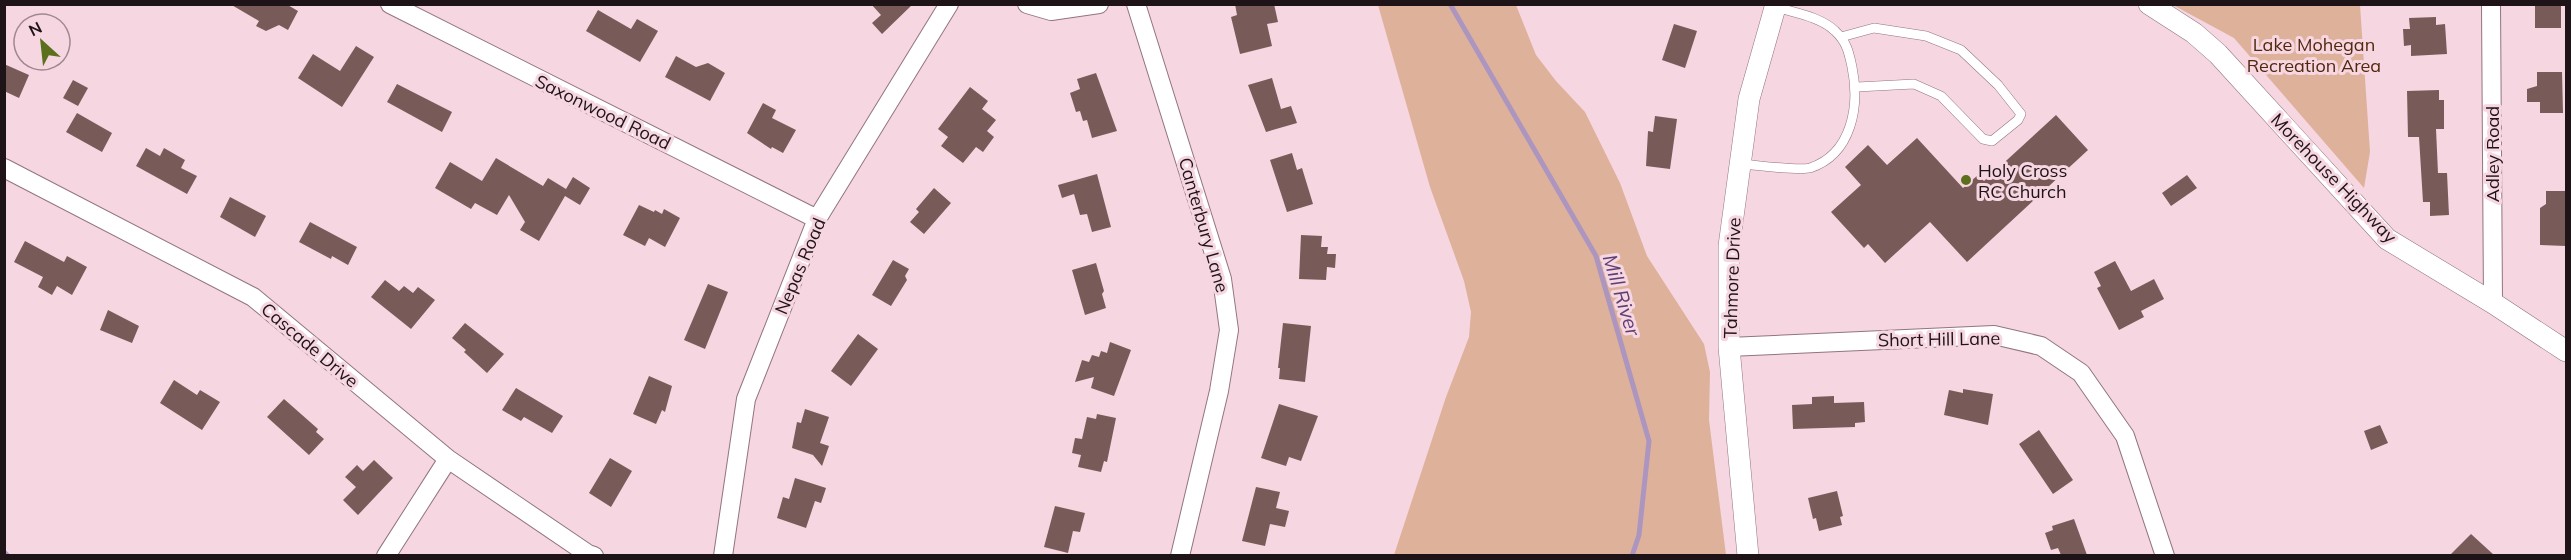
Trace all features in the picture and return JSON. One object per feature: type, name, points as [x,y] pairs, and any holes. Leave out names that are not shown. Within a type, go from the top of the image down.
[{"type":"street","name":"Saxonwood Road","points":[[390,4],[818,219]]},
{"type":"street","name":"Nepas Road","points":[[723,555],[746,399],[818,219],[949,4]]},
{"type":"street","points":[[1027,4],[1051,11],[1099,4]]},
{"type":"street","name":"Canterbury Lane","points":[[1136,4],[1222,279],[1229,330],[1219,391],[1180,555]]},
{"type":"street","name":"Morehouse Highway","points":[[2149,4],[2194,33],[2218,54],[2387,239],[2493,303],[2566,351]]},
{"type":"street","name":"Adley Road","points":[[2491,4],[2493,303]]},
{"type":"street","name":"Tahmore Drive","points":[[1748,555],[1729,347],[1729,246],[1749,99],[1776,6]]},
{"type":"street","name":"Cascade Drive","points":[[4,168],[253,297],[448,459],[588,554],[594,555]]},
{"type":"street","name":"Short Hill Lane","points":[[1729,347],[1994,335],[2041,346],[2081,373],[2125,436],[2165,555]]},
{"type":"street","points":[[386,555],[448,459]]},
{"type":"lane","points":[[1741,164],[1808,168],[1824,160],[1841,146],[1854,121],[1857,87],[1848,46],[1834,29],[1810,17],[1776,6]]},
{"type":"lane","points":[[1841,37],[1874,28],[1926,36],[1961,50],[1998,85],[2021,114],[2018,120],[1992,141],[1983,139],[1941,96],[1914,84],[1857,87]]},
{"type":"green space","points":[[1378,5],[1516,5],[1536,55],[1585,112],[1620,183],[1647,256],[1704,344],[1710,372],[1709,420],[1726,555],[1394,555],[1446,397],[1469,337],[1471,312],[1464,281],[1430,187]]},
{"type":"green space","name":"Lake Mohegan Recreation Area","points":[[2173,5],[2360,5],[2370,152],[2364,188],[2234,38]]},
{"type":"building","points":[[230,4],[286,4],[298,11],[288,30],[279,25],[266,31],[256,26],[259,21]]},
{"type":"building","points":[[871,4],[913,4],[882,34],[872,23],[881,15]]},
{"type":"building","points":[[1235,4],[1274,4],[1278,22],[1267,24],[1272,46],[1240,54],[1231,17],[1237,15]]},
{"type":"building","points":[[2535,4],[2561,4],[2561,28],[2535,28]]},
{"type":"building","points":[[598,10],[631,29],[637,19],[658,31],[640,62],[586,31]]},
{"type":"building","points":[[2436,17],[2436,25],[2445,24],[2447,54],[2411,56],[2411,45],[2404,46],[2403,29],[2410,29],[2409,18]]},
{"type":"building","points":[[1674,24],[1697,31],[1685,68],[1662,60]]},
{"type":"building","points":[[356,46],[374,57],[342,107],[298,78],[313,54],[340,71]]},
{"type":"building","points":[[676,56],[696,67],[708,63],[725,73],[710,101],[665,77]]},
{"type":"building","points":[[4,64],[12,68],[12,72],[29,75],[19,98],[4,91]]},
{"type":"building","points":[[2537,72],[2562,72],[2563,113],[2540,113],[2540,102],[2527,102],[2527,89],[2537,86]]},
{"type":"building","points":[[1096,73],[1117,131],[1092,138],[1087,120],[1083,121],[1080,111],[1076,112],[1070,93],[1080,89],[1077,79]]},
{"type":"building","points":[[1272,78],[1281,109],[1291,106],[1297,123],[1266,132],[1248,85]]},
{"type":"building","points":[[73,80],[88,88],[78,106],[63,98]]},
{"type":"building","points":[[397,84],[452,112],[442,132],[387,102]]},
{"type":"building","points":[[970,87],[988,101],[982,109],[996,120],[987,131],[994,137],[983,152],[976,147],[963,163],[941,146],[948,137],[938,129]]},
{"type":"building","points":[[2439,90],[2439,100],[2444,100],[2444,129],[2436,129],[2438,173],[2447,173],[2449,215],[2430,216],[2430,202],[2423,202],[2419,137],[2408,137],[2407,91]]},
{"type":"building","points":[[763,103],[776,110],[772,118],[796,130],[783,153],[772,147],[771,149],[747,133]]},
{"type":"building","points":[[77,113],[112,133],[102,152],[66,132]]},
{"type":"building","points":[[2056,115],[2088,150],[1967,262],[1930,222],[1885,263],[1868,244],[1864,248],[1831,212],[1861,185],[1845,167],[1868,145],[1887,165],[1917,138],[1963,188],[1978,175],[1984,181]]},
{"type":"building","points":[[1655,116],[1677,119],[1670,169],[1646,166],[1648,131],[1653,132]]},
{"type":"building","points":[[146,148],[160,156],[164,148],[185,160],[181,168],[197,176],[187,194],[136,166]]},
{"type":"building","points":[[1292,153],[1297,170],[1302,168],[1313,204],[1287,212],[1270,160]]},
{"type":"building","points":[[496,158],[543,186],[548,178],[566,189],[573,177],[590,188],[580,205],[565,196],[539,241],[520,230],[525,222],[509,195],[497,215],[475,203],[471,209],[435,188],[450,162],[482,181]]},
{"type":"building","points":[[1097,174],[1111,227],[1092,232],[1087,214],[1080,215],[1074,194],[1062,198],[1058,185]]},
{"type":"building","points":[[2187,175],[2197,188],[2171,206],[2162,193]]},
{"type":"building","points":[[934,188],[951,203],[924,234],[910,222],[919,212],[916,209]]},
{"type":"building","points":[[2546,191],[2566,191],[2566,246],[2540,245],[2540,208],[2546,204]]},
{"type":"building","points":[[230,197],[266,216],[255,237],[220,217]]},
{"type":"building","points":[[639,205],[662,214],[664,209],[680,218],[665,247],[649,238],[645,246],[623,235]]},
{"type":"building","points":[[310,222],[357,247],[348,265],[299,242]]},
{"type":"building","points":[[1301,235],[1322,236],[1321,247],[1328,247],[1327,254],[1336,254],[1335,268],[1327,267],[1326,280],[1299,279]]},
{"type":"building","points":[[25,241],[64,262],[67,256],[87,267],[72,295],[57,286],[52,295],[38,287],[43,277],[14,262]]},
{"type":"building","points":[[893,260],[909,269],[905,276],[907,280],[891,306],[872,295]]},
{"type":"building","points":[[2115,261],[2131,291],[2154,279],[2164,299],[2141,311],[2144,317],[2119,330],[2097,288],[2101,286],[2094,272]]},
{"type":"building","points":[[1096,263],[1106,308],[1085,315],[1072,270]]},
{"type":"building","points":[[385,280],[399,291],[404,286],[413,293],[418,287],[435,300],[411,329],[371,297]]},
{"type":"building","points":[[708,284],[728,292],[705,349],[684,340]]},
{"type":"building","points":[[108,310],[139,326],[132,343],[100,330]]},
{"type":"building","points":[[465,323],[504,354],[487,373],[452,338]]},
{"type":"building","points":[[1283,323],[1311,326],[1305,382],[1279,379]]},
{"type":"building","points":[[858,334],[878,349],[851,386],[831,371]]},
{"type":"building","points":[[1110,342],[1131,350],[1114,396],[1091,388],[1094,377],[1075,382],[1082,360],[1089,362],[1092,355],[1099,357],[1101,351],[1107,353]]},
{"type":"building","points":[[649,376],[672,386],[665,412],[662,410],[656,424],[633,414]]},
{"type":"building","points":[[174,380],[197,395],[200,390],[220,402],[202,430],[160,403]]},
{"type":"building","points":[[516,388],[563,416],[552,433],[524,417],[521,421],[502,410]]},
{"type":"building","points":[[1963,389],[1993,394],[1988,425],[1944,415],[1949,390],[1963,393]]},
{"type":"building","points":[[1834,396],[1834,403],[1864,402],[1865,422],[1855,423],[1855,427],[1793,429],[1792,405],[1812,404],[1812,397]]},
{"type":"building","points":[[284,399],[318,429],[316,432],[324,439],[309,455],[267,417]]},
{"type":"building","points":[[1279,404],[1318,416],[1301,461],[1289,457],[1286,466],[1261,458]]},
{"type":"building","points":[[805,409],[829,417],[820,443],[829,446],[822,466],[813,455],[792,448],[797,422],[801,423]]},
{"type":"building","points":[[1097,414],[1116,418],[1107,462],[1104,461],[1101,472],[1078,467],[1081,455],[1072,453],[1075,438],[1082,439],[1087,417],[1096,419]]},
{"type":"building","points":[[2380,425],[2388,443],[2371,450],[2364,431]]},
{"type":"building","points":[[2039,430],[2073,480],[2053,494],[2019,444]]},
{"type":"building","points":[[610,458],[632,471],[611,507],[589,493]]},
{"type":"building","points":[[374,460],[393,478],[358,515],[343,500],[356,487],[345,477],[357,465],[363,471]]},
{"type":"building","points":[[795,478],[826,488],[821,503],[815,501],[806,528],[777,518],[783,497],[789,499]]},
{"type":"building","points":[[1256,487],[1280,492],[1276,508],[1289,511],[1285,527],[1270,524],[1265,546],[1242,541]]},
{"type":"building","points":[[1837,491],[1843,516],[1840,517],[1842,525],[1819,531],[1816,518],[1813,519],[1808,498]]},
{"type":"building","points":[[1055,506],[1085,513],[1080,532],[1073,531],[1068,553],[1044,547]]},
{"type":"building","points":[[2074,519],[2087,555],[2061,555],[2058,548],[2051,550],[2045,533],[2053,530],[2052,526]]},
{"type":"building","points":[[2471,534],[2494,555],[2450,555]]},
{"type":"waterway","name":"Mill River","points":[[1450,4],[1596,256],[1649,441],[1639,535],[1632,556]]},
{"type":"waterway","points":[[4,552],[8,556]]},
{"type":"place","name":"Holy Cross RC Church","points":[[1966,180]]}]
